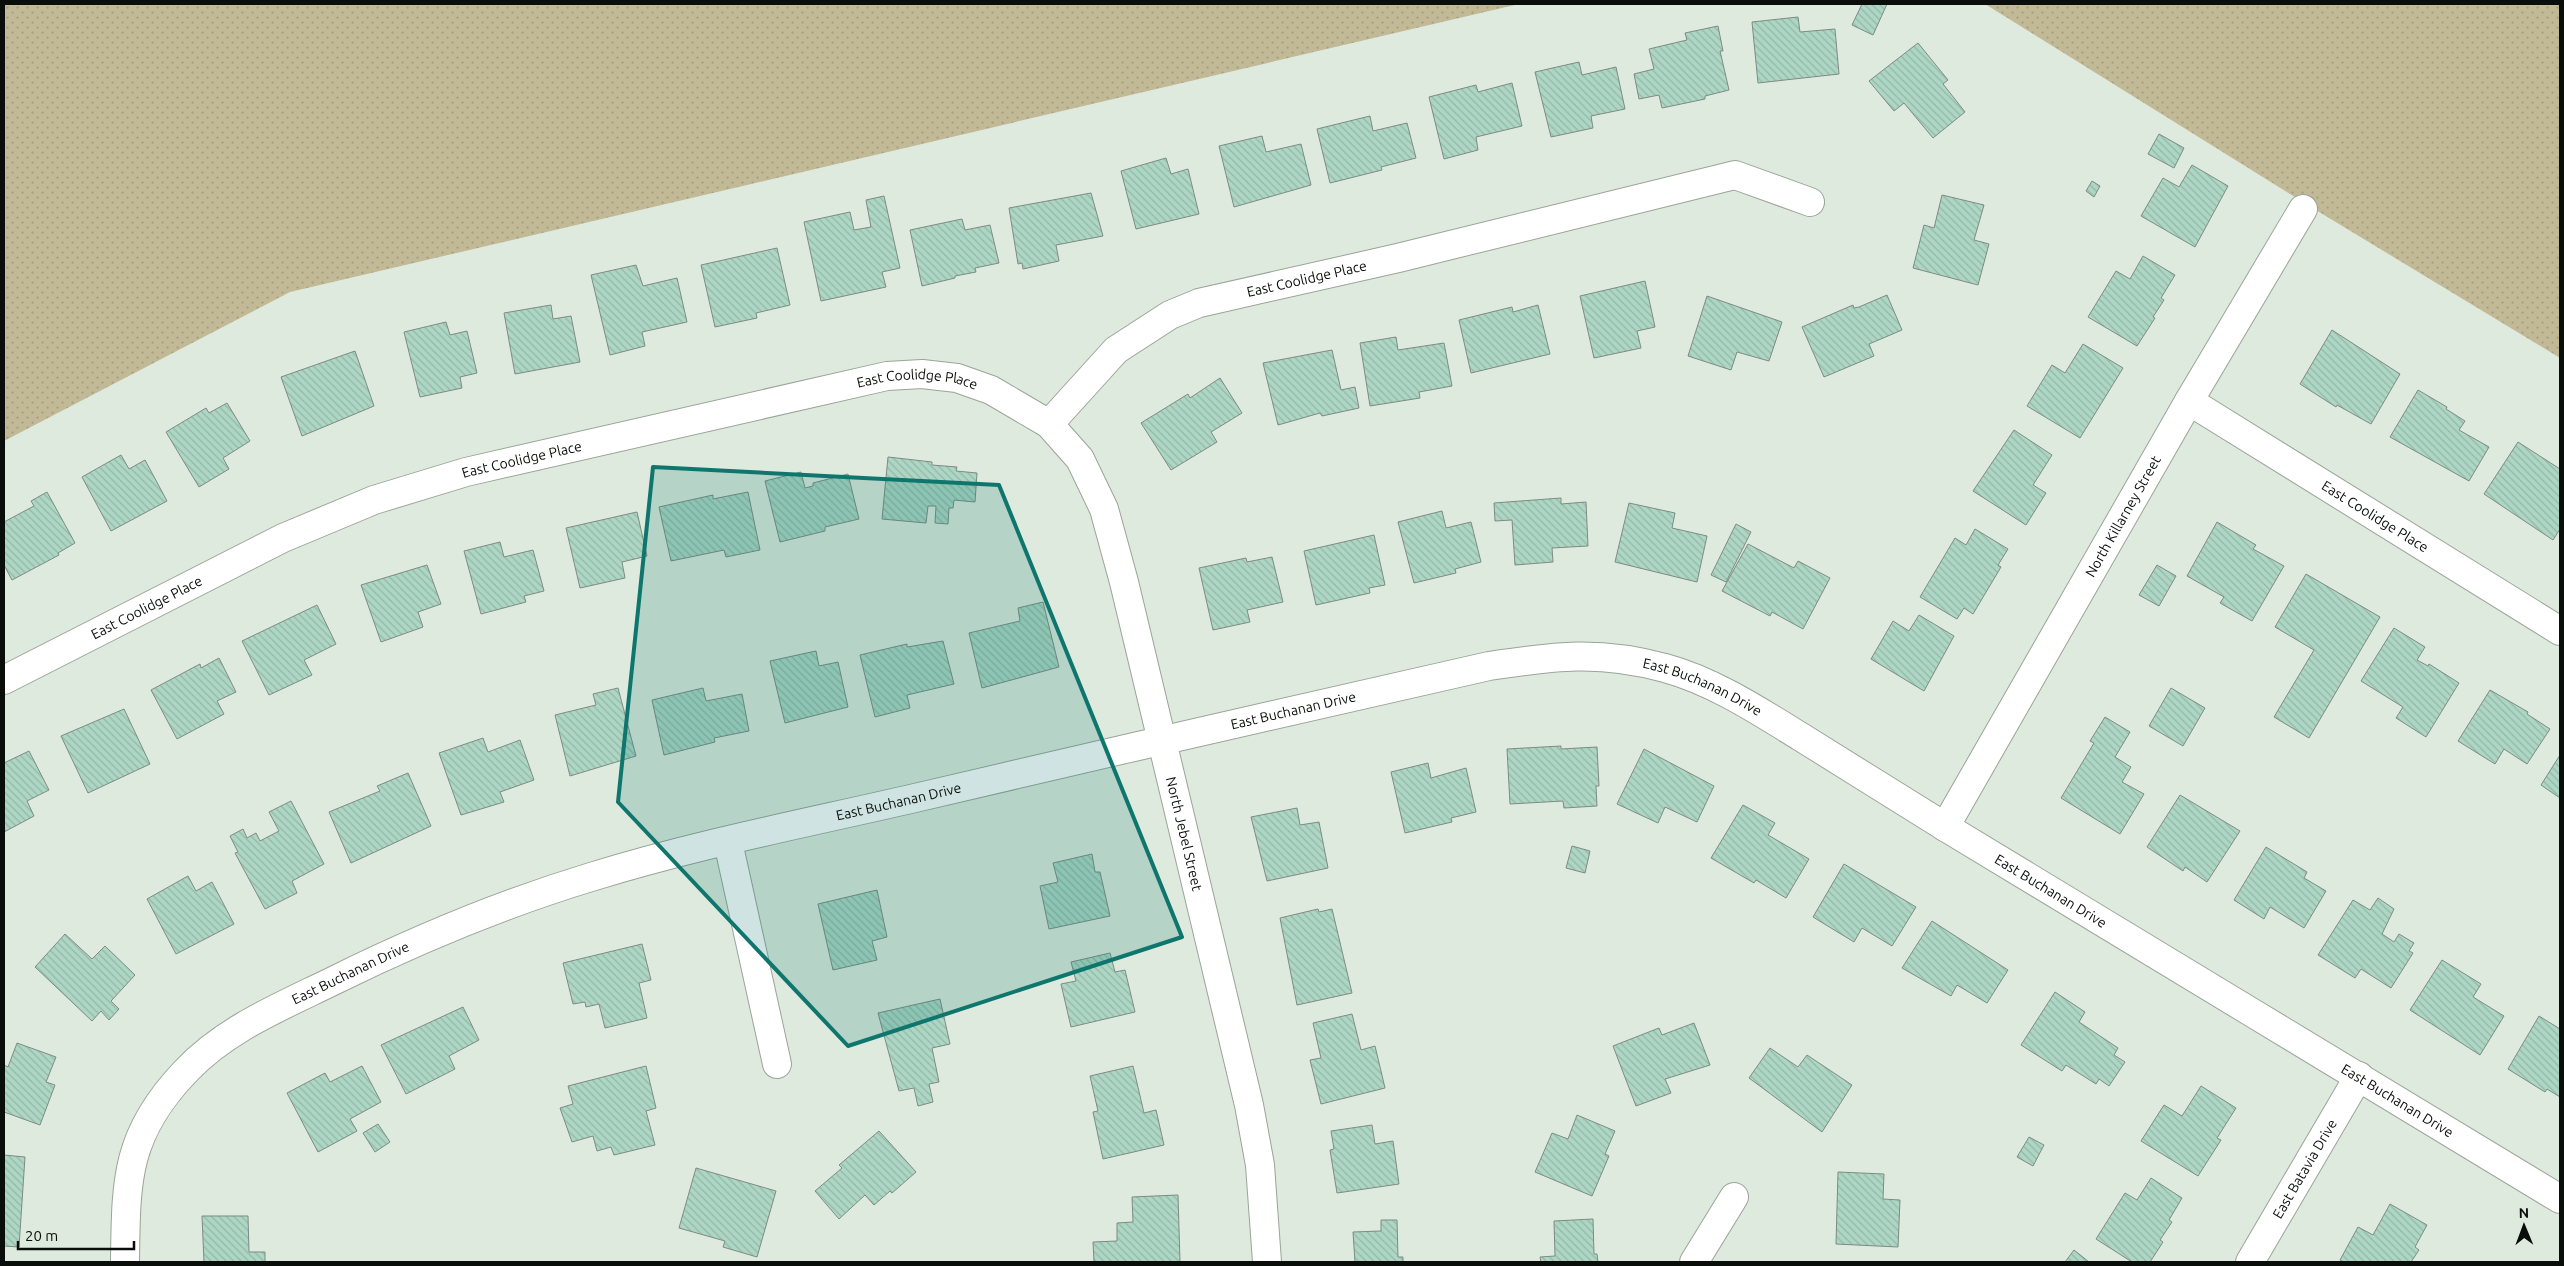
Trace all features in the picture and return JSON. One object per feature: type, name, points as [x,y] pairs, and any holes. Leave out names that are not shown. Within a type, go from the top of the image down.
[{"type":"street","name":"East Coolidge Place","points":[[4,680],[283,538],[374,500],[466,472],[887,376],[922,374],[957,378],[991,390],[1048,424],[1116,350],[1170,315],[1199,303],[1398,258],[1735,176],[1810,202]]},
{"type":"street","name":"North Killarney Street","points":[[1945,827],[2189,402],[2303,209]]},
{"type":"street","name":"East Coolidge Place","points":[[2189,402],[2560,631]]},
{"type":"street","name":"North Jebel Street","points":[[1048,424],[1080,459],[1104,508],[1124,582],[1248,1105],[1260,1165],[1267,1262]]},
{"type":"street","name":"East Buchanan Drive","points":[[125,1262],[126,1185],[133,1154],[146,1123],[164,1096],[186,1070],[211,1048],[252,1021],[384,955],[453,926],[593,876],[728,842],[1163,740],[1489,666],[1562,655],[1598,656],[1632,660],[1668,668],[1700,681],[1764,714],[1945,827],[2560,1199]]},
{"type":"street","points":[[728,842],[777,1064]]},
{"type":"street","name":"East Batavia Drive","points":[[2250,1262],[2359,1076]]},
{"type":"street","points":[[1694,1262],[1734,1197]]},
{"type":"highlighted area","points":[[653,467],[999,485],[1182,937],[848,1046],[618,802]]},
{"type":"shaded area","points":[[4,4],[1519,4],[290,292],[4,441]]},
{"type":"shaded area","points":[[1985,4],[2560,4],[2560,358],[2306,204]]},
{"type":"building","points":[[1862,4],[1887,4],[1873,35],[1852,25]]},
{"type":"building","points":[[1798,17],[1800,32],[1835,29],[1839,74],[1758,83],[1752,22]]},
{"type":"building","points":[[1718,26],[1723,51],[1720,51],[1729,90],[1705,96],[1705,99],[1662,108],[1659,95],[1639,99],[1634,74],[1654,69],[1649,49],[1687,40],[1685,33]]},
{"type":"building","points":[[1918,43],[1948,80],[1943,84],[1965,112],[1933,138],[1904,103],[1894,111],[1869,81]]},
{"type":"building","points":[[1579,62],[1582,75],[1616,67],[1625,109],[1591,116],[1593,128],[1551,137],[1535,72]]},
{"type":"building","points":[[1512,83],[1522,126],[1476,137],[1478,150],[1444,159],[1429,97],[1476,85],[1478,92]]},
{"type":"building","points":[[1370,116],[1373,131],[1407,123],[1416,158],[1381,167],[1382,170],[1330,183],[1317,129]]},
{"type":"building","points":[[2159,134],[2184,148],[2174,168],[2148,154]]},
{"type":"building","points":[[1262,136],[1266,152],[1301,144],[1311,185],[1234,207],[1219,146]]},
{"type":"building","points":[[1166,158],[1171,174],[1188,169],[1199,214],[1136,229],[1121,171]]},
{"type":"building","points":[[2192,165],[2228,186],[2195,247],[2141,216],[2163,178],[2179,187]]},
{"type":"building","points":[[2092,181],[2100,186],[2094,197],[2086,191]]},
{"type":"building","points":[[1091,193],[1103,236],[1056,245],[1059,261],[1023,269],[1022,263],[1018,264],[1009,208]]},
{"type":"building","points":[[1942,195],[1984,205],[1974,240],[1989,244],[1978,285],[1913,268],[1924,225],[1934,228]]},
{"type":"building","points":[[884,196],[900,268],[882,272],[886,287],[821,301],[804,222],[850,212],[854,230],[871,227],[866,200]]},
{"type":"building","points":[[962,219],[965,230],[990,225],[999,263],[975,268],[976,272],[922,286],[910,230]]},
{"type":"building","points":[[777,248],[790,305],[756,313],[757,318],[715,327],[701,265]]},
{"type":"building","points":[[2143,256],[2175,275],[2161,298],[2164,300],[2153,317],[2155,318],[2137,346],[2088,317],[2116,271],[2130,279]]},
{"type":"building","points":[[636,265],[643,286],[677,278],[687,322],[642,332],[645,346],[610,355],[591,275]]},
{"type":"building","points":[[1645,281],[1655,327],[1637,331],[1641,348],[1594,358],[1580,296]]},
{"type":"building","points":[[1887,295],[1902,330],[1869,344],[1874,356],[1824,377],[1802,327],[1853,305],[1854,308],[1859,307]]},
{"type":"building","points":[[1707,296],[1782,322],[1769,361],[1737,352],[1731,370],[1688,356]]},
{"type":"building","points":[[551,305],[553,319],[571,316],[580,362],[515,374],[504,313]]},
{"type":"building","points":[[1538,305],[1550,354],[1471,373],[1459,320],[1512,307],[1513,312]]},
{"type":"building","points":[[446,322],[450,335],[467,331],[477,373],[460,377],[462,388],[420,397],[404,332]]},
{"type":"building","points":[[2332,330],[2400,374],[2371,424],[2337,405],[2336,407],[2300,384]]},
{"type":"building","points":[[1396,337],[1398,350],[1444,343],[1452,386],[1419,392],[1420,398],[1370,406],[1360,343]]},
{"type":"building","points":[[2083,344],[2123,368],[2080,438],[2027,406],[2052,365],[2065,373]]},
{"type":"building","points":[[1332,350],[1341,390],[1355,387],[1359,408],[1322,416],[1320,413],[1278,425],[1263,363]]},
{"type":"building","points":[[355,351],[374,406],[302,436],[281,377]]},
{"type":"building","points":[[1220,378],[1242,413],[1211,432],[1217,442],[1171,470],[1141,423],[1188,394],[1190,398]]},
{"type":"building","points":[[2418,390],[2447,407],[2446,409],[2465,421],[2459,430],[2489,447],[2469,481],[2390,437]]},
{"type":"building","points":[[227,403],[250,441],[223,458],[229,469],[199,487],[166,432],[206,408],[209,413]]},
{"type":"building","points":[[2014,430],[2052,455],[2033,485],[2046,493],[2026,525],[1973,491]]},
{"type":"building","points":[[2518,442],[2560,469],[2560,529],[2553,540],[2484,494]]},
{"type":"building","points":[[121,455],[129,469],[145,460],[167,501],[111,531],[82,477]]},
{"type":"building","points":[[888,457],[932,462],[932,465],[957,467],[956,471],[977,473],[975,502],[954,500],[953,508],[949,508],[948,524],[935,523],[936,506],[928,506],[926,523],[882,519]]},
{"type":"building","points":[[801,472],[805,488],[813,486],[813,483],[848,474],[859,519],[825,527],[825,531],[780,542],[765,481]]},
{"type":"building","points":[[47,492],[75,543],[58,553],[59,555],[12,580],[4,565],[4,522],[34,506],[31,501]]},
{"type":"building","points":[[748,492],[760,550],[726,557],[724,550],[671,561],[659,507],[713,495],[713,499]]},
{"type":"building","points":[[1561,498],[1561,504],[1586,502],[1588,546],[1552,548],[1553,562],[1515,565],[1512,520],[1495,521],[1494,503]]},
{"type":"building","points":[[1629,503],[1675,513],[1672,528],[1707,536],[1697,582],[1615,562]]},
{"type":"building","points":[[1442,511],[1446,528],[1471,522],[1481,562],[1455,569],[1456,573],[1414,583],[1398,522]]},
{"type":"building","points":[[637,512],[647,556],[622,562],[625,578],[580,588],[566,528]]},
{"type":"building","points":[[2217,522],[2256,545],[2253,549],[2284,566],[2252,621],[2220,603],[2224,597],[2187,576]]},
{"type":"building","points":[[1736,524],[1751,532],[1726,582],[1711,575]]},
{"type":"building","points":[[1975,529],[2008,549],[1998,565],[2001,567],[1973,614],[1964,608],[1957,619],[1920,597],[1955,538],[1966,545]]},
{"type":"building","points":[[1374,535],[1385,585],[1369,588],[1370,593],[1316,605],[1304,551]]},
{"type":"building","points":[[500,542],[504,557],[533,550],[544,591],[524,596],[526,602],[481,614],[464,551]]},
{"type":"building","points":[[1748,544],[1794,568],[1798,561],[1830,578],[1803,629],[1772,612],[1770,616],[1722,591]]},
{"type":"building","points":[[1272,557],[1283,602],[1247,610],[1250,622],[1213,630],[1199,568],[1246,558],[1247,562]]},
{"type":"building","points":[[427,565],[441,604],[418,612],[423,627],[381,642],[361,585]]},
{"type":"building","points":[[2157,565],[2176,576],[2159,606],[2139,595]]},
{"type":"building","points":[[2306,574],[2380,617],[2309,738],[2274,717],[2314,650],[2275,627]]},
{"type":"building","points":[[1043,602],[1059,667],[982,688],[969,633],[1020,621],[1018,608]]},
{"type":"building","points":[[317,605],[336,644],[304,660],[312,675],[269,695],[242,641]]},
{"type":"building","points":[[1919,615],[1954,636],[1924,691],[1871,659],[1893,621],[1909,631]]},
{"type":"building","points":[[2394,628],[2425,647],[2417,660],[2428,666],[2429,664],[2459,683],[2426,737],[2396,718],[2403,707],[2361,681]]},
{"type":"building","points":[[943,641],[954,684],[907,695],[910,708],[875,717],[860,655],[907,644],[907,647]]},
{"type":"building","points":[[816,651],[819,666],[838,662],[848,707],[785,723],[770,661]]},
{"type":"building","points":[[219,658],[236,692],[217,701],[224,714],[177,739],[151,690],[200,664],[201,668]]},
{"type":"building","points":[[618,688],[636,756],[570,776],[555,715],[596,705],[593,694]]},
{"type":"building","points":[[703,688],[706,701],[742,694],[749,731],[714,738],[715,742],[664,755],[652,700]]},
{"type":"building","points":[[2171,688],[2205,708],[2183,746],[2149,726]]},
{"type":"building","points":[[2490,690],[2528,712],[2527,714],[2550,729],[2527,764],[2504,749],[2495,764],[2458,741]]},
{"type":"building","points":[[124,709],[150,764],[88,793],[61,736]]},
{"type":"building","points":[[2105,717],[2130,732],[2115,757],[2131,767],[2122,782],[2144,794],[2120,834],[2061,798],[2094,743],[2090,741]]},
{"type":"building","points":[[483,738],[488,752],[520,740],[534,780],[500,792],[504,802],[461,815],[439,753]]},
{"type":"building","points":[[1561,746],[1561,749],[1597,747],[1599,786],[1596,786],[1597,806],[1564,808],[1563,801],[1510,804],[1507,749]]},
{"type":"building","points":[[1644,749],[1714,786],[1697,822],[1665,807],[1658,823],[1617,804]]},
{"type":"building","points":[[29,751],[49,790],[27,801],[34,816],[4,832],[4,763]]},
{"type":"building","points":[[2560,755],[2560,798],[2541,785]]},
{"type":"building","points":[[1428,763],[1431,778],[1466,768],[1476,812],[1451,818],[1452,822],[1405,833],[1391,772]]},
{"type":"building","points":[[408,773],[431,826],[351,863],[329,812],[380,791],[377,786]]},
{"type":"building","points":[[2180,795],[2240,831],[2207,882],[2185,867],[2183,871],[2147,847]]},
{"type":"building","points":[[291,801],[324,864],[292,881],[297,893],[265,909],[235,853],[238,852],[230,836],[243,829],[247,838],[256,833],[260,841],[279,831],[269,812]]},
{"type":"building","points":[[1743,805],[1775,823],[1768,835],[1809,859],[1786,898],[1756,880],[1754,883],[1711,858]]},
{"type":"building","points":[[1297,808],[1300,825],[1319,822],[1328,868],[1267,881],[1251,817]]},
{"type":"building","points":[[1572,846],[1590,851],[1585,873],[1566,868]]},
{"type":"building","points":[[2266,847],[2307,872],[2304,878],[2326,891],[2304,928],[2270,907],[2264,919],[2234,900]]},
{"type":"building","points":[[1092,854],[1095,872],[1100,872],[1110,916],[1049,929],[1040,886],[1058,882],[1053,863]]},
{"type":"building","points":[[1844,864],[1916,907],[1892,946],[1862,928],[1854,942],[1813,917]]},
{"type":"building","points":[[188,876],[196,891],[212,882],[234,924],[176,954],[147,899]]},
{"type":"building","points":[[877,890],[887,937],[872,941],[877,960],[833,970],[818,904]]},
{"type":"building","points":[[2378,898],[2394,909],[2382,934],[2394,942],[2399,934],[2414,943],[2409,951],[2413,953],[2391,988],[2361,969],[2355,978],[2318,955],[2353,900],[2370,910]]},
{"type":"building","points":[[1318,909],[1319,912],[1332,909],[1352,993],[1297,1005],[1280,918]]},
{"type":"building","points":[[1932,921],[2008,970],[1987,1003],[1957,985],[1951,996],[1902,968]]},
{"type":"building","points":[[65,934],[92,959],[105,946],[135,975],[111,1001],[119,1009],[109,1020],[101,1011],[92,1021],[35,967]]},
{"type":"building","points":[[642,944],[651,980],[639,983],[647,1018],[605,1028],[599,1004],[586,1007],[585,1002],[573,1004],[563,963]]},
{"type":"building","points":[[1110,953],[1115,972],[1125,970],[1135,1012],[1071,1027],[1061,984],[1076,981],[1071,962]]},
{"type":"building","points":[[2442,960],[2481,984],[2473,997],[2504,1016],[2480,1055],[2410,1010]]},
{"type":"building","points":[[2055,992],[2085,1012],[2079,1022],[2118,1048],[2114,1055],[2125,1062],[2109,1086],[2099,1079],[2096,1084],[2066,1065],[2062,1071],[2021,1045]]},
{"type":"building","points":[[940,999],[950,1044],[932,1048],[939,1082],[929,1084],[933,1102],[918,1106],[914,1088],[899,1091],[878,1013]]},
{"type":"building","points":[[463,1007],[479,1040],[449,1056],[455,1069],[406,1094],[381,1045]]},
{"type":"building","points":[[1352,1014],[1361,1050],[1375,1046],[1385,1088],[1321,1104],[1310,1060],[1321,1058],[1313,1023]]},
{"type":"building","points":[[2539,1016],[2560,1029],[2560,1097],[2547,1089],[2545,1092],[2508,1069]]},
{"type":"building","points":[[1694,1023],[1710,1065],[1665,1079],[1671,1093],[1636,1106],[1613,1046],[1659,1028],[1662,1035]]},
{"type":"building","points":[[17,1043],[56,1057],[46,1082],[55,1085],[40,1125],[4,1112],[4,1065],[8,1067]]},
{"type":"building","points":[[1770,1048],[1798,1067],[1807,1055],[1852,1085],[1822,1132],[1749,1078]]},
{"type":"building","points":[[362,1066],[381,1102],[350,1119],[357,1131],[318,1152],[287,1093],[325,1073],[330,1082]]},
{"type":"building","points":[[646,1066],[656,1108],[646,1111],[655,1145],[614,1155],[611,1147],[597,1151],[593,1136],[572,1142],[560,1108],[573,1104],[568,1086]]},
{"type":"building","points":[[1133,1066],[1144,1113],[1156,1110],[1164,1145],[1103,1159],[1093,1112],[1098,1111],[1090,1076]]},
{"type":"building","points":[[2201,1086],[2236,1108],[2217,1138],[2221,1140],[2198,1176],[2141,1141],[2164,1105],[2182,1116]]},
{"type":"building","points":[[1577,1115],[1615,1131],[1605,1154],[1609,1156],[1592,1196],[1535,1172],[1552,1133],[1568,1139]]},
{"type":"building","points":[[378,1124],[390,1142],[375,1152],[363,1133]]},
{"type":"building","points":[[1372,1125],[1375,1144],[1393,1141],[1399,1184],[1337,1193],[1330,1150],[1334,1149],[1331,1131]]},
{"type":"building","points":[[879,1131],[916,1172],[892,1193],[890,1191],[874,1205],[865,1195],[839,1219],[815,1191],[842,1168],[839,1165]]},
{"type":"building","points":[[2029,1137],[2044,1145],[2033,1166],[2017,1157]]},
{"type":"building","points":[[4,1155],[25,1157],[19,1247],[4,1246]]},
{"type":"building","points":[[696,1168],[776,1191],[757,1257],[723,1247],[725,1241],[679,1228]]},
{"type":"building","points":[[1838,1172],[1884,1174],[1883,1199],[1900,1200],[1898,1247],[1836,1244]]},
{"type":"building","points":[[2151,1178],[2182,1198],[2169,1220],[2172,1222],[2160,1240],[2163,1242],[2150,1262],[2132,1262],[2096,1239],[2125,1193],[2137,1200]]},
{"type":"building","points":[[1178,1195],[1180,1262],[1094,1262],[1093,1242],[1117,1241],[1117,1223],[1133,1222],[1132,1197]]},
{"type":"building","points":[[2390,1204],[2427,1225],[2415,1247],[2419,1250],[2411,1262],[2344,1262],[2340,1260],[2358,1227],[2373,1235]]},
{"type":"building","points":[[202,1216],[248,1216],[249,1252],[265,1252],[265,1262],[204,1262]]},
{"type":"building","points":[[1593,1219],[1594,1254],[1597,1254],[1598,1262],[1541,1262],[1540,1257],[1555,1256],[1554,1221]]},
{"type":"building","points":[[1381,1220],[1397,1220],[1398,1257],[1403,1257],[1403,1262],[1355,1262],[1353,1232],[1381,1231]]},
{"type":"building","points":[[2074,1250],[2089,1262],[2065,1262]]}]
